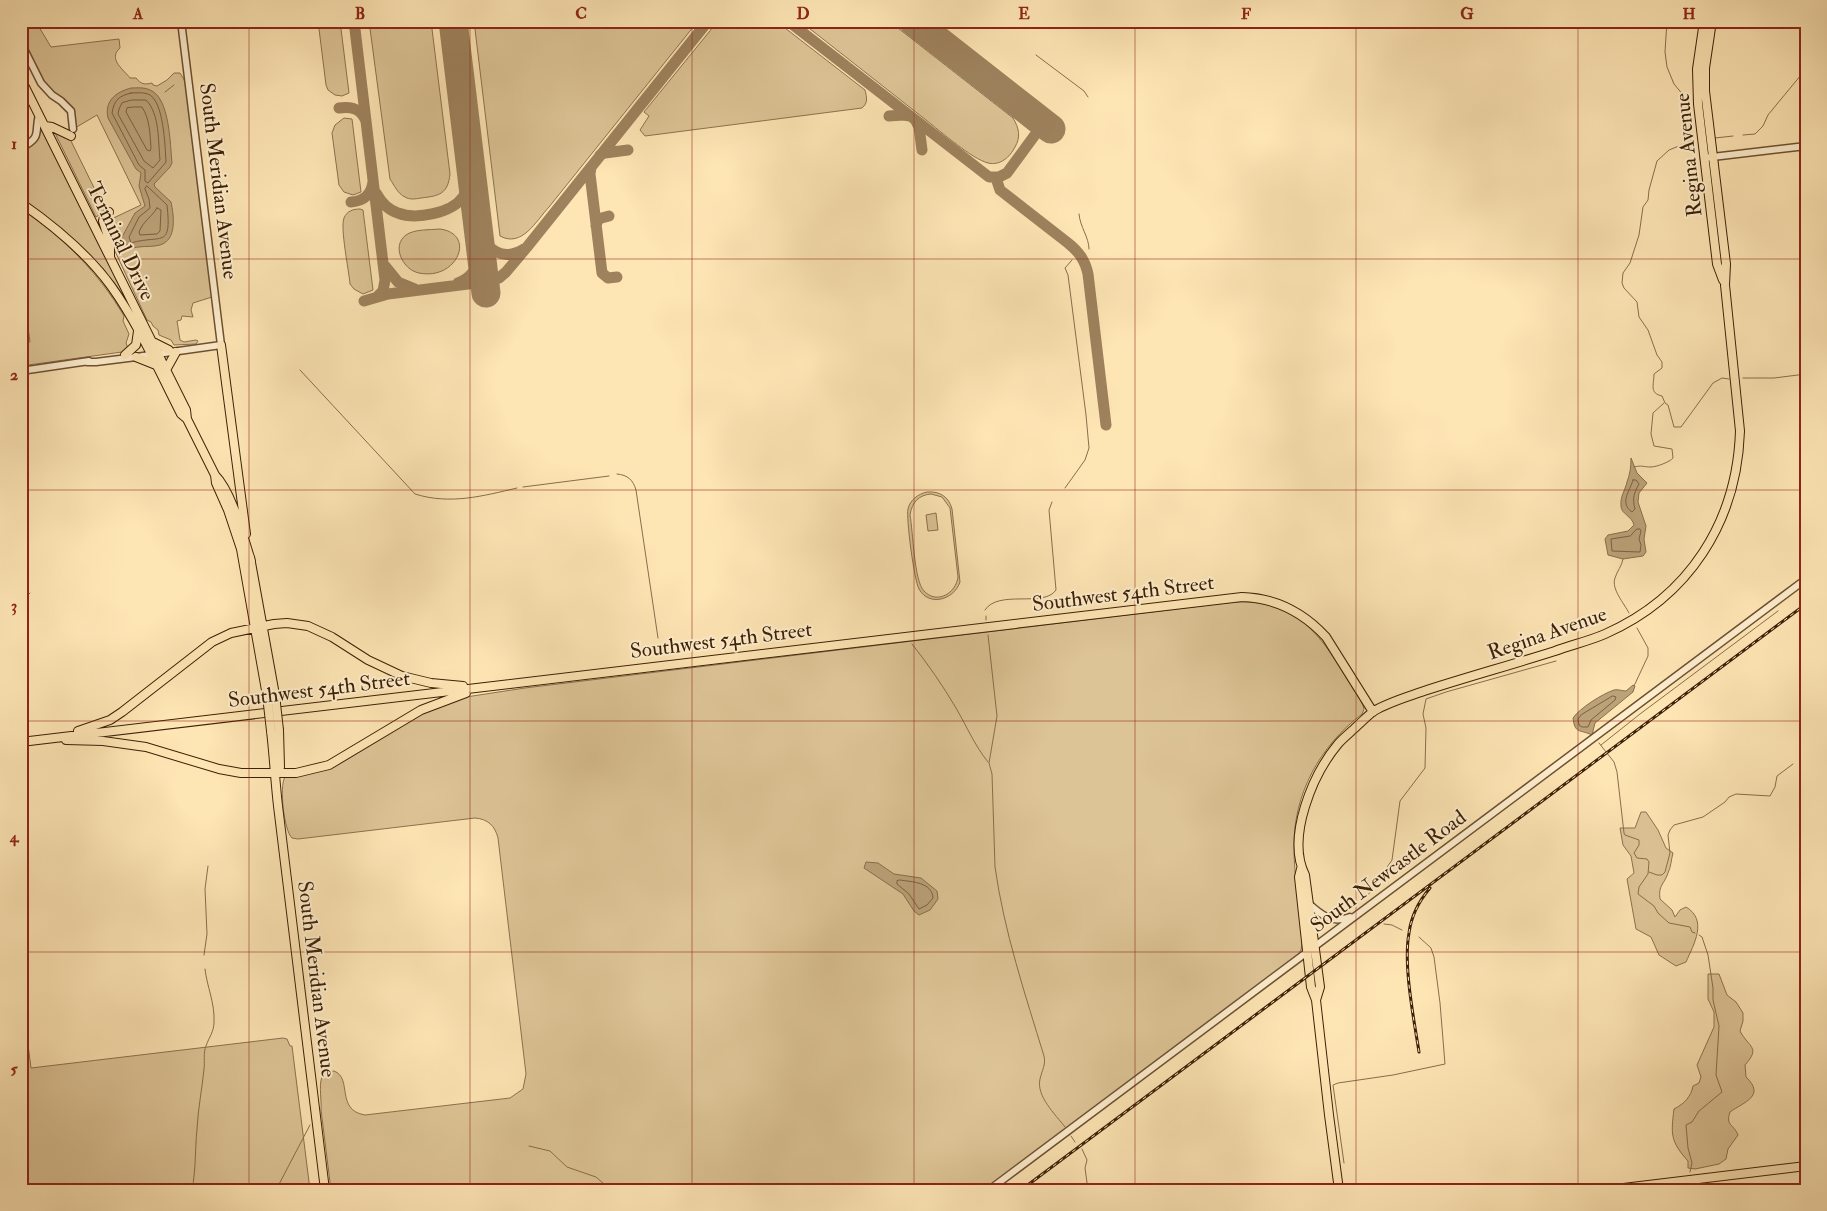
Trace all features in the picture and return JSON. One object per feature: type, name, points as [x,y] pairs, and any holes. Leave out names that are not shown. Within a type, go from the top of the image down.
[{"type":"main road","name":"Regina Avenue","points":[[1301,869],[1298,846],[1300,829],[1303,812],[1314,783],[1324,763],[1338,744],[1373,712],[1395,701],[1424,691],[1604,635],[1640,616],[1672,590],[1708,547],[1726,509],[1734,482],[1739,452],[1740,418],[1725,285],[1726,264],[1708,158],[1699,119],[1697,84],[1704,21]]},
{"type":"main road","name":"Regina Avenue","points":[[1708,158],[1705,68],[1712,21]]},
{"type":"main road","name":"Terminal Drive","points":[[21,79],[151,341],[156,365],[181,414],[187,419]]},
{"type":"main road","points":[[45,126],[72,133]]},
{"type":"main road","name":"Terminal Drive","points":[[21,203],[55,228],[89,260],[110,285],[138,331],[166,370],[186,410],[187,419],[228,496],[251,561]]},
{"type":"main road","points":[[109,212],[103,221],[110,243],[110,258]]},
{"type":"main road","points":[[125,356],[136,345],[138,331]]},
{"type":"main road","points":[[151,341],[172,351],[166,370]]},
{"type":"main road","points":[[221,345],[251,561]]},
{"type":"main road","points":[[136,358],[156,365]]},
{"type":"main road","name":"Terminal Drive","points":[[215,474],[216,483],[228,510],[241,549]]},
{"type":"main road","name":"South Meridian Avenue","points":[[241,549],[255,628],[271,695]]},
{"type":"main road","name":"South Meridian Avenue","points":[[251,561],[263,625],[280,767],[276,773],[278,806],[325,1190]]},
{"type":"main road","name":"Southwest 54th Street","points":[[21,742],[1242,597],[1258,598],[1285,606],[1317,627],[1326,637],[1373,712]]},
{"type":"main road","points":[[42,739],[76,732],[110,720],[134,704],[212,642],[231,633],[263,625],[287,623],[308,626],[332,637],[385,668],[417,680],[482,688]]},
{"type":"main road","points":[[42,739],[116,743],[146,747],[230,771],[303,772],[329,764],[422,710],[482,688]]},
{"type":"main road","points":[[1301,869],[1304,875],[1308,902],[1312,987],[1316,1000],[1339,1190]]},
{"type":"main road","points":[[1301,869],[1299,877],[1311,949]]},
{"type":"main road","points":[[1606,1190],[1806,1166]]},
{"type":"street","name":"South Meridian Avenue","points":[[181,21],[221,345]]},
{"type":"street","points":[[21,43],[41,83],[71,111],[72,133]]},
{"type":"street","points":[[21,148],[35,138],[38,130],[37,121],[39,115]]},
{"type":"street","points":[[1708,158],[1806,146]]},
{"type":"street","points":[[87,362],[136,358],[221,345]]},
{"type":"street","points":[[21,370],[154,354]]},
{"type":"street","name":"South Newcastle Road","points":[[989,1190],[1806,579]]},
{"type":"street","points":[[1308,902],[1322,916],[1329,919],[1340,920],[1358,914]]},
{"type":"shaded area","points":[[21,21],[26,21],[31,27],[39,27],[51,47],[119,39],[120,48],[115,56],[118,64],[130,78],[136,78],[143,84],[152,83],[157,86],[174,73],[180,73],[185,81],[212,297],[193,303],[191,310],[193,317],[182,316],[181,320],[177,321],[180,340],[184,342],[196,340],[198,341],[196,344],[174,345],[171,340],[159,335],[158,330],[147,320],[114,249],[105,222],[141,205],[97,115],[75,128],[72,107],[54,93],[44,82],[21,36]]},
{"type":"shaded area","points":[[318,21],[340,21],[349,93],[342,96],[335,95],[328,90],[326,85]]},
{"type":"shaded area","points":[[369,21],[431,21],[450,174],[445,190],[438,195],[415,199],[407,198],[398,192],[390,179]]},
{"type":"shaded area","points":[[474,21],[698,21],[534,225],[522,236],[508,239],[500,236]]},
{"type":"shaded area","points":[[718,21],[776,21],[865,90],[867,98],[865,104],[862,108],[645,136],[640,130],[649,116],[644,112]]},
{"type":"shaded area","points":[[800,21],[889,21],[1013,118],[1017,125],[1019,136],[1013,151],[1004,160],[992,164],[965,151]]},
{"type":"shaded area","points":[[344,118],[352,119],[361,192],[353,195],[344,192],[339,185],[332,133],[335,125]]},
{"type":"shaded area","points":[[43,129],[136,315],[134,316],[116,289],[21,200],[21,151],[31,146]]},
{"type":"shaded area","points":[[55,133],[70,139],[104,208],[104,212],[96,217]]},
{"type":"shaded area","points":[[21,209],[51,231],[79,257],[103,285],[124,316],[123,321],[129,334],[126,343],[129,351],[21,366],[21,343],[30,342],[25,305],[21,305]]},
{"type":"shaded area","points":[[353,210],[363,210],[373,290],[363,294],[354,289],[350,284],[343,231],[344,218],[347,214]]},
{"type":"shaded area","points":[[440,229],[451,233],[458,239],[460,247],[458,256],[444,270],[432,274],[413,271],[404,263],[401,257],[399,245],[402,240],[406,235],[413,232]]},
{"type":"shaded area","points":[[932,492],[943,496],[949,501],[952,509],[960,582],[952,593],[941,599],[929,598],[923,595],[917,583],[913,562],[908,509],[913,500],[924,493]],"holes":[[[931,494],[942,497],[950,508],[958,577],[954,588],[950,592],[940,597],[935,597],[924,591],[918,577],[910,515],[914,503],[923,496]]]},
{"type":"shaded area","points":[[936,513],[938,530],[928,531],[926,515]]},
{"type":"shaded area","points":[[1234,602],[1255,602],[1272,606],[1288,612],[1301,620],[1313,631],[1335,659],[1364,709],[1362,714],[1347,727],[1322,756],[1304,790],[1298,809],[1294,859],[1303,939],[1301,950],[1295,959],[986,1190],[331,1190],[321,1110],[320,1084],[325,1072],[334,1071],[340,1075],[350,1107],[356,1112],[365,1115],[510,1098],[523,1089],[526,1074],[498,838],[493,827],[484,820],[475,818],[298,839],[292,838],[289,834],[283,808],[282,789],[285,777],[310,773],[420,713],[466,697],[525,688]]},
{"type":"shaded area","points":[[1641,812],[1646,812],[1658,830],[1666,848],[1673,853],[1669,871],[1661,888],[1660,899],[1672,910],[1675,917],[1680,910],[1686,907],[1693,912],[1698,925],[1695,940],[1686,962],[1676,966],[1659,955],[1651,937],[1636,929],[1627,879],[1634,873],[1631,856],[1623,845],[1620,828],[1635,828]]},
{"type":"shaded area","points":[[1708,974],[1719,974],[1727,995],[1736,1002],[1743,1013],[1740,1031],[1753,1051],[1745,1065],[1746,1077],[1754,1089],[1751,1098],[1730,1112],[1729,1123],[1738,1135],[1728,1149],[1726,1159],[1719,1164],[1695,1169],[1688,1168],[1688,1161],[1678,1148],[1673,1137],[1672,1125],[1674,1109],[1686,1100],[1691,1094],[1693,1086],[1699,1083],[1701,1077],[1697,1065],[1714,1027],[1714,1012],[1708,999]]},
{"type":"shaded area","points":[[21,990],[31,1068],[287,1039],[290,1046],[292,1046],[310,1190],[21,1190]]},
{"type":"water","points":[[131,88],[143,88],[157,95],[162,102],[168,122],[172,163],[154,184],[171,202],[173,227],[169,238],[157,246],[128,248],[122,237],[135,213],[145,206],[139,186],[141,173],[136,169],[108,118],[107,112],[112,98]]},
{"type":"water","points":[[1631,458],[1637,473],[1647,483],[1639,493],[1638,502],[1646,526],[1644,539],[1646,552],[1643,556],[1623,559],[1608,555],[1605,539],[1608,535],[1628,531],[1634,525],[1621,509],[1622,496],[1630,473]]},
{"type":"water","points":[[1633,685],[1635,686],[1633,692],[1595,723],[1592,735],[1576,729],[1573,718],[1586,706],[1609,692],[1616,690],[1626,691]]},
{"type":"water","points":[[866,862],[878,863],[894,874],[921,878],[937,891],[938,899],[930,910],[919,915],[914,911],[903,894],[864,868]]},
{"type":"waterway","points":[[1667,21],[1665,52],[1667,67],[1674,84],[1684,96],[1691,141],[1669,150],[1657,161],[1648,200],[1643,207],[1639,235],[1630,263],[1623,273],[1622,283],[1624,288],[1637,302],[1639,317],[1648,330],[1657,355],[1662,362],[1662,368],[1654,374],[1653,388],[1655,393],[1662,396],[1668,405],[1674,427],[1681,427],[1713,383],[1722,378],[1729,379]]},
{"type":"waterway","points":[[1036,55],[1084,91],[1088,97]]},
{"type":"waterway","points":[[1743,135],[1755,134],[1763,126],[1768,115],[1806,69]]},
{"type":"waterway","points":[[165,92],[174,85]]},
{"type":"waterway","points":[[1715,138],[1733,136]]},
{"type":"waterway","points":[[1079,214],[1088,240],[1089,249]]},
{"type":"waterway","points":[[1065,488],[1085,460],[1089,448],[1068,275],[1065,268],[1072,260]]},
{"type":"waterway","points":[[300,370],[415,494],[441,499],[454,499],[517,488]]},
{"type":"waterway","points":[[1743,378],[1774,378],[1806,374]]},
{"type":"waterway","points":[[1634,467],[1656,466],[1666,463],[1673,458],[1672,449],[1654,446],[1651,434],[1653,413],[1664,403]]},
{"type":"waterway","points":[[617,474],[630,479],[636,490],[658,638]]},
{"type":"waterway","points":[[523,487],[609,476]]},
{"type":"waterway","points":[[985,610],[991,604],[1000,601],[1042,598],[1056,590],[1049,510],[1052,502]]},
{"type":"waterway","points":[[1623,559],[1614,582],[1616,591],[1629,613]]},
{"type":"waterway","points":[[21,602],[30,593]]},
{"type":"waterway","points":[[1601,745],[1778,611]]},
{"type":"waterway","points":[[1634,686],[1648,656],[1648,648],[1637,628]]},
{"type":"waterway","points":[[988,635],[997,716],[989,763],[992,774],[995,867],[1009,939],[1044,1056],[1044,1065],[1040,1079],[1041,1092],[1047,1104],[1065,1127]]},
{"type":"waterway","points":[[912,644],[930,667],[988,762]]},
{"type":"waterway","points":[[1368,895],[1392,860],[1400,801],[1425,768],[1426,728],[1423,714],[1426,699],[1556,661]]},
{"type":"waterway","points":[[1599,743],[1614,762],[1617,772],[1624,833],[1639,840],[1639,845],[1634,853],[1637,858],[1647,859],[1649,862],[1648,874],[1639,887],[1638,894],[1654,906],[1658,913],[1669,923],[1690,927],[1692,932],[1695,933]]},
{"type":"waterway","points":[[1649,872],[1657,875],[1662,875],[1665,872],[1670,853],[1668,835],[1674,825],[1703,817],[1725,802],[1729,797],[1736,794],[1770,796],[1775,787],[1777,776],[1793,764]]},
{"type":"waterway","points":[[204,955],[207,934],[205,889],[208,866]]},
{"type":"waterway","points":[[1384,924],[1392,925],[1402,930]]},
{"type":"waterway","points":[[1690,1172],[1692,1163],[1688,1148],[1686,1125],[1692,1122],[1699,1111],[1722,1092],[1716,1075],[1719,1026],[1713,1000],[1708,955],[1702,937],[1699,935]]},
{"type":"waterway","points":[[1344,1163],[1333,1085],[1445,1064],[1434,957],[1431,948],[1419,937]]},
{"type":"waterway","points":[[192,1190],[205,1052],[214,1026],[213,1008],[205,969]]},
{"type":"waterway","points":[[276,1190],[310,1125]]},
{"type":"waterway","points":[[1071,1136],[1075,1142]]},
{"type":"waterway","points":[[529,1146],[550,1151],[567,1167],[596,1177],[611,1190]]},
{"type":"waterway","points":[[1082,1149],[1087,1160],[1085,1168],[1088,1190]]},
{"type":"taxiway","points":[[354,21],[385,280],[383,291],[377,297]]},
{"type":"taxiway","points":[[364,301],[388,294],[492,281],[499,278],[527,247],[708,21]]},
{"type":"taxiway","points":[[788,21],[989,177],[999,177],[1007,173],[1043,124]]},
{"type":"taxiway","points":[[339,108],[356,109],[366,121]]},
{"type":"taxiway","points":[[889,116],[910,116]]},
{"type":"taxiway","points":[[916,121],[919,127],[922,150]]},
{"type":"taxiway","points":[[600,155],[628,150]]},
{"type":"taxiway","points":[[376,193],[385,205],[398,213],[414,216],[442,211],[458,203],[468,188],[470,178],[469,156]]},
{"type":"taxiway","points":[[591,167],[590,174],[602,273],[608,278],[617,277]]},
{"type":"taxiway","points":[[996,178],[1000,190],[1072,246],[1085,265],[1088,274],[1106,425]]},
{"type":"taxiway","points":[[351,202],[360,200],[369,194],[373,182]]},
{"type":"taxiway","points":[[596,226],[598,219],[609,216]]},
{"type":"taxiway","points":[[478,230],[486,243],[496,252],[509,254],[524,249]]},
{"type":"taxiway","points":[[458,283],[468,277],[475,269],[479,259],[480,247]]},
{"type":"taxiway","points":[[385,266],[398,282],[415,289]]},
{"type":"runway","points":[[453,21],[486,293]]},
{"type":"runway","points":[[913,21],[1051,129]]},
{"type":"railway","points":[[1021,1190],[1806,604]]},
{"type":"railway","points":[[1419,1052],[1410,992],[1407,961],[1408,946],[1410,927],[1414,915],[1422,898],[1430,888]]}]
